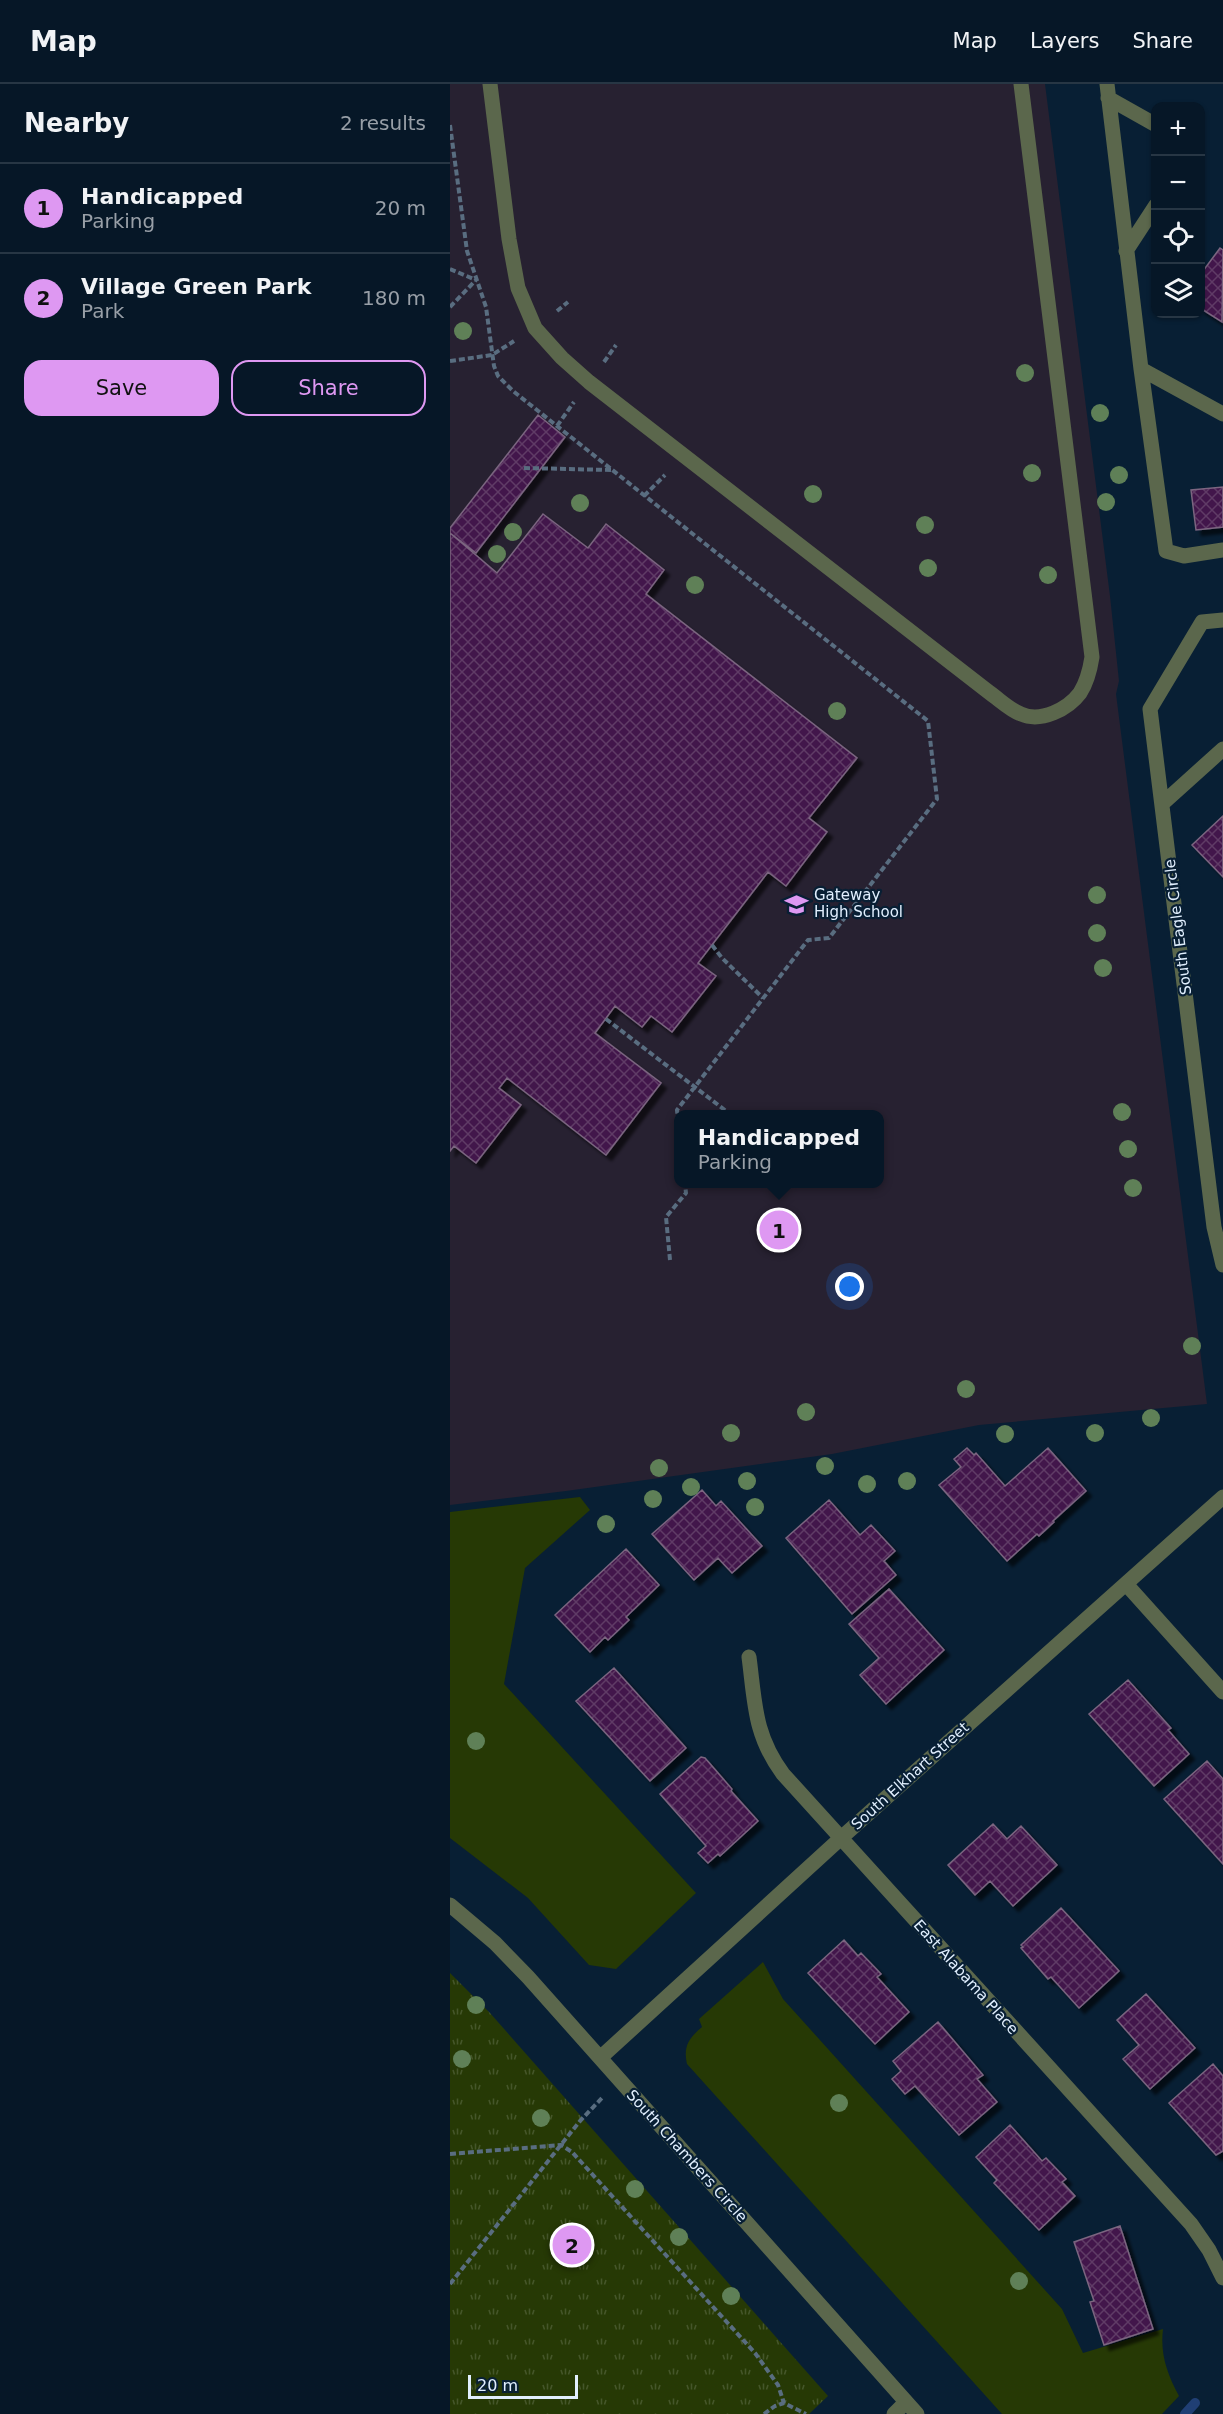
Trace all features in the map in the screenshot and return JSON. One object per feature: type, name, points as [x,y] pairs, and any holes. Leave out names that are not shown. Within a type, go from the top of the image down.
[{"type":"street","points":[[490,84],[514,271],[526,310],[535,328],[589,382],[990,693],[1019,714],[1032,717],[1048,715],[1072,701],[1080,693],[1088,676],[1092,657],[1021,84]]},
{"type":"street","points":[[1107,91],[1151,122]]},
{"type":"street","points":[[1107,91],[1166,551],[1184,556],[1223,550]]},
{"type":"street","points":[[1126,251],[1152,210]]},
{"type":"street","points":[[1141,369],[1223,414]]},
{"type":"street","name":"South Eagle Circle","points":[[1223,620],[1202,622],[1150,709],[1214,1227],[1223,1266]]},
{"type":"street","points":[[1162,804],[1223,749]]},
{"type":"street","name":"South Elkhart Street","points":[[600,2058],[841,1838],[1223,1497]]},
{"type":"street","points":[[1126,1584],[1223,1692]]},
{"type":"street","name":"East Alabama Place","points":[[749,1657],[758,1726],[768,1751],[783,1774],[1191,2224],[1209,2250],[1223,2278]]},
{"type":"street","name":"South Chambers Circle","points":[[450,1905],[478,1927],[511,1959],[912,2408]]},
{"type":"street","points":[[894,2414],[912,2408]]},
{"type":"path","points":[[450,125],[464,239],[486,307],[492,355],[498,376],[612,470],[928,721],[937,799],[828,939],[808,940],[677,1110]]},
{"type":"path","points":[[450,269],[476,280]]},
{"type":"path","points":[[450,307],[476,280]]},
{"type":"path","points":[[450,361],[492,355]]},
{"type":"path","points":[[524,468],[612,470]]},
{"type":"path","points":[[712,945],[722,958],[763,998]]},
{"type":"path","points":[[606,1019],[725,1110]]},
{"type":"path","points":[[670,1260],[666,1217],[686,1192],[686,1188]]},
{"type":"path","points":[[450,2284],[452,2278],[588,2112],[620,2081]]},
{"type":"path","points":[[450,2154],[561,2145],[581,2160],[755,2353],[778,2385],[784,2403],[806,2414]]},
{"type":"path","points":[[764,2414],[784,2403]]},
{"type":"shaded area","name":"Gateway High School","points":[[450,84],[1045,84],[1110,596],[1119,681],[1116,694],[1207,1404],[979,1425],[832,1454],[450,1505]]},
{"type":"green space","points":[[580,1497],[590,1510],[525,1568],[504,1684],[696,1893],[616,1969],[589,1965],[528,1898],[450,1838],[450,1512]]},
{"type":"green space","points":[[763,1962],[783,1999],[1062,2309],[1083,2353],[1163,2329],[1165,2364],[1179,2396],[1162,2414],[1002,2414],[687,2064],[688,2043],[702,2027],[699,2019]]},
{"type":"green space","points":[[450,1973],[490,2013],[828,2396],[809,2414],[450,2414]]},
{"type":"building","points":[[1220,248],[1223,250],[1222,322],[1205,311],[1205,268]]},
{"type":"building","points":[[538,415],[565,437],[476,553],[450,533],[450,528]]},
{"type":"building","points":[[1223,487],[1223,527],[1196,530],[1191,490]]},
{"type":"building","name":"Gateway High School","points":[[543,514],[588,548],[606,524],[664,570],[646,594],[857,758],[809,818],[827,832],[786,886],[768,872],[698,963],[716,976],[672,1032],[651,1016],[642,1027],[615,1006],[595,1033],[661,1083],[606,1155],[507,1078],[499,1088],[521,1105],[476,1163],[454,1146],[450,1151],[450,533],[497,573]]},
{"type":"building","points":[[1223,816],[1223,877],[1192,845]]},
{"type":"building","points":[[967,1448],[974,1455],[976,1453],[1005,1486],[1048,1448],[1086,1491],[1039,1536],[1037,1534],[1007,1561],[939,1485],[961,1467],[954,1459]]},
{"type":"building","points":[[702,1490],[716,1506],[721,1501],[762,1546],[732,1573],[718,1558],[694,1580],[652,1534]]},
{"type":"building","points":[[829,1500],[860,1535],[871,1525],[895,1551],[884,1561],[896,1575],[852,1614],[786,1538]]},
{"type":"building","points":[[626,1549],[659,1585],[626,1617],[629,1620],[608,1640],[605,1637],[590,1652],[555,1615]]},
{"type":"building","points":[[889,1589],[944,1650],[886,1704],[860,1675],[879,1658],[849,1624]]},
{"type":"building","points":[[614,1668],[686,1748],[650,1781],[576,1701]]},
{"type":"building","points":[[1128,1680],[1171,1728],[1168,1730],[1189,1754],[1154,1786],[1089,1714]]},
{"type":"building","points":[[701,1757],[705,1758],[758,1821],[720,1856],[718,1854],[708,1863],[698,1853],[706,1846],[660,1794]]},
{"type":"building","points":[[1207,1761],[1223,1779],[1223,1864],[1164,1799]]},
{"type":"building","points":[[993,1824],[1007,1839],[1021,1826],[1057,1865],[1013,1906],[990,1881],[975,1895],[948,1865]]},
{"type":"building","points":[[1061,1908],[1119,1971],[1079,2008],[1051,1977],[1048,1979],[1021,1948],[1023,1947],[1021,1945]]},
{"type":"building","points":[[844,1940],[858,1956],[861,1953],[881,1974],[877,1977],[909,2012],[875,2044],[808,1973]]},
{"type":"building","points":[[1146,1994],[1195,2048],[1150,2089],[1123,2059],[1139,2045],[1117,2020]]},
{"type":"building","points":[[938,2022],[983,2075],[977,2079],[997,2102],[959,2135],[915,2086],[905,2094],[892,2079],[901,2071],[893,2061]]},
{"type":"building","points":[[1213,2064],[1223,2076],[1223,2151],[1216,2155],[1169,2103]]},
{"type":"building","points":[[1010,2125],[1042,2161],[1046,2158],[1066,2179],[1062,2182],[1075,2196],[1039,2230],[994,2183],[997,2180],[976,2157]]},
{"type":"building","points":[[1120,2226],[1153,2329],[1104,2345],[1090,2302],[1094,2301],[1074,2242]]},
{"type":"waterway","points":[[1185,2414],[1195,2403]]},
{"type":"place","name":"Gateway High School","points":[[796,904]]},
{"type":"place","name":"Handicapped","points":[[779,1230]]},
{"type":"place","name":"Village Green Park","points":[[572,2245]]}]
